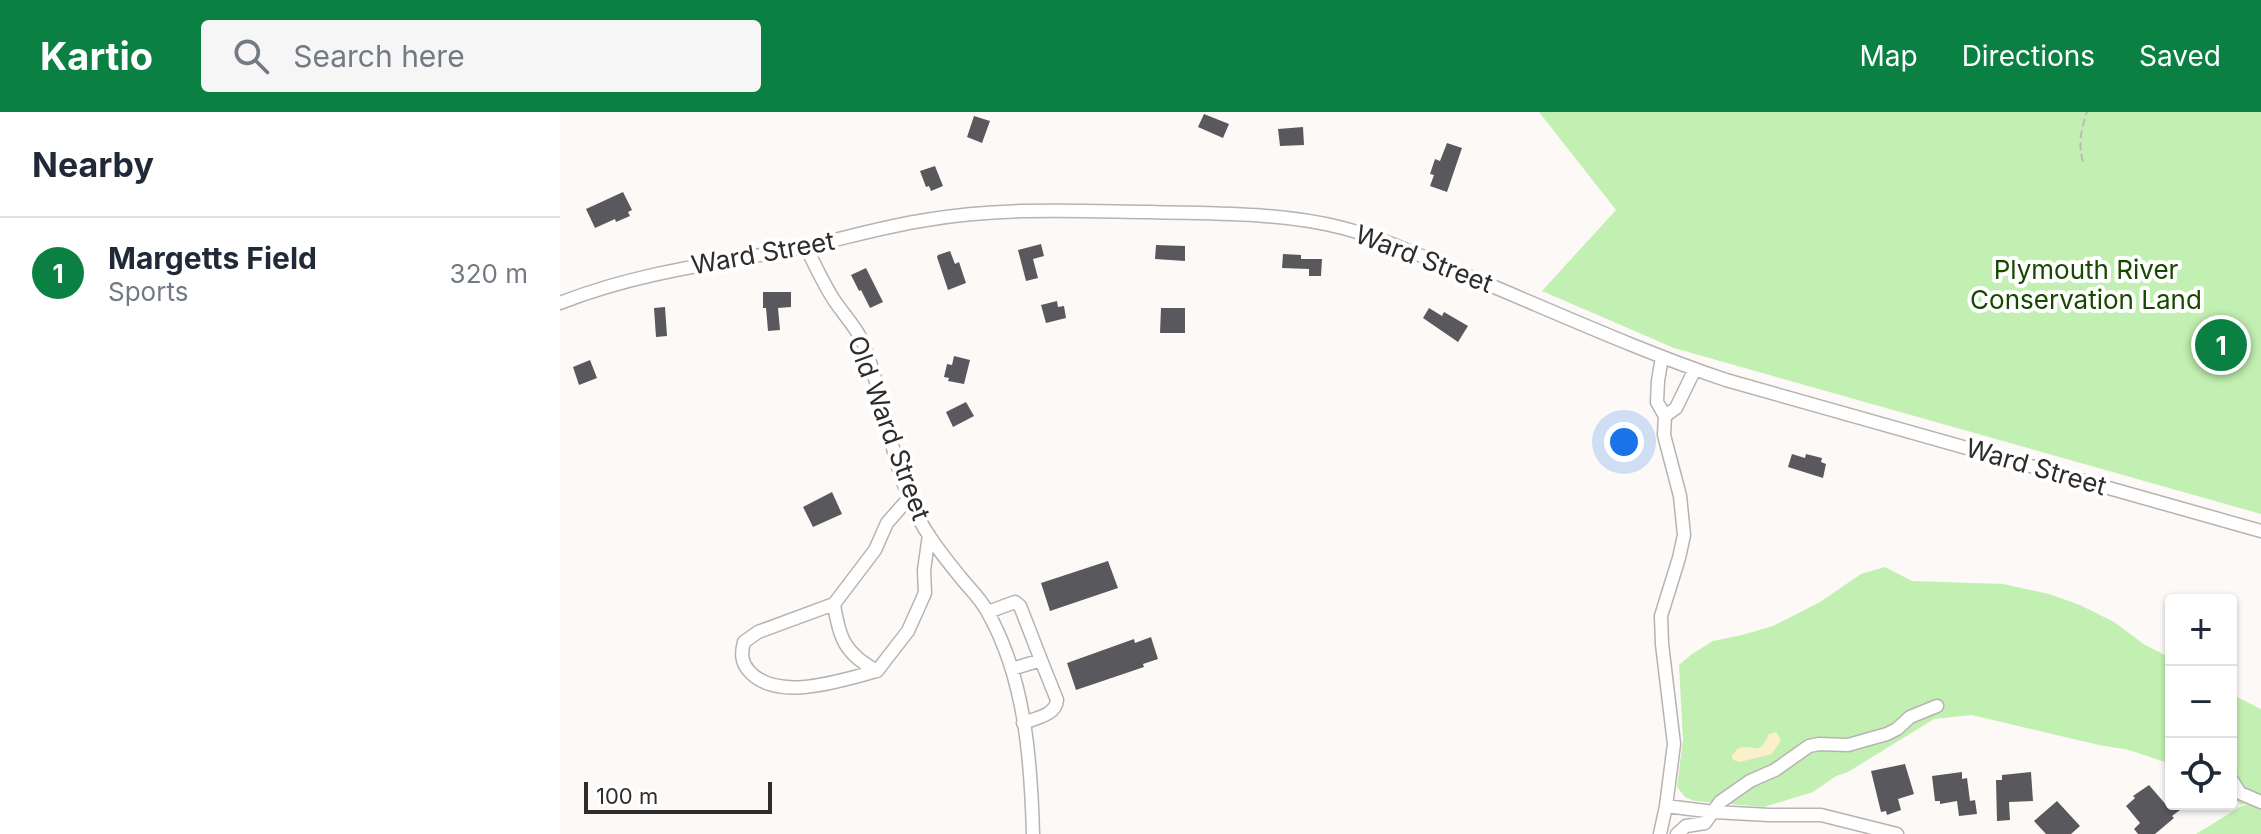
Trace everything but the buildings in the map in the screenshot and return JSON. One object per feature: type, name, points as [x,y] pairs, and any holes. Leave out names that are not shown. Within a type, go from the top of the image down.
[{"type":"street","name":"Ward Street","points":[[560,303],[628,279],[670,270],[806,247],[925,220],[997,211],[1248,215],[1307,221],[1376,238],[1695,369],[2261,531]]},
{"type":"street","name":"Old Ward Street","points":[[806,247],[822,280],[860,336],[873,369],[891,445],[916,514],[988,612],[1012,669],[1028,760],[1033,834]]},
{"type":"street","points":[[1660,834],[1674,744],[1661,616],[1684,535],[1680,496],[1664,435],[1665,416],[1657,402],[1662,357]]},
{"type":"street","points":[[1665,416],[1676,408],[1695,369]]},
{"type":"street","points":[[909,498],[887,523],[875,550],[834,604],[758,632],[744,642],[741,652],[744,664],[752,674],[780,688],[818,685],[877,671],[908,631],[925,593],[924,570],[929,535]]},
{"type":"street","points":[[988,612],[1015,602],[1020,606],[1057,705],[1053,711],[1023,723]]},
{"type":"street","points":[[834,604],[838,632],[858,661],[877,671]]},
{"type":"street","points":[[1012,669],[1041,660]]},
{"type":"street","points":[[1677,834],[1686,826],[1705,823],[1720,802],[1809,746],[1848,745],[1887,734],[1910,717],[1937,706]]},
{"type":"street","points":[[2237,788],[2240,793],[2261,802]]},
{"type":"street","points":[[1666,806],[1714,812],[1821,815],[1897,834]]},
{"type":"path","points":[[2083,162],[2079,148],[2087,112]]},
{"type":"green space","name":"Plymouth River Conservation Land","points":[[1539,112],[2261,112],[2261,514],[1674,348],[1542,291],[1616,210]]},
{"type":"green space","points":[[1885,567],[1912,581],[2003,584],[2049,594],[2114,622],[2145,645],[2165,655],[2165,762],[2129,750],[1972,715],[1934,719],[1813,792],[1764,807],[1694,801],[1685,797],[1677,787],[1683,740],[1679,665],[1713,641],[1773,626],[1820,602],[1861,574]]},
{"type":"green space","points":[[2237,697],[2261,709],[2261,834],[2196,834],[2253,802],[2241,805],[2237,801]]},
{"type":"sand","points":[[1776,732],[1781,740],[1772,754],[1740,762],[1733,760],[1732,756],[1738,748],[1759,748],[1769,734]]},
{"type":"place","name":"Margetts Field","points":[[2221,345]]}]
